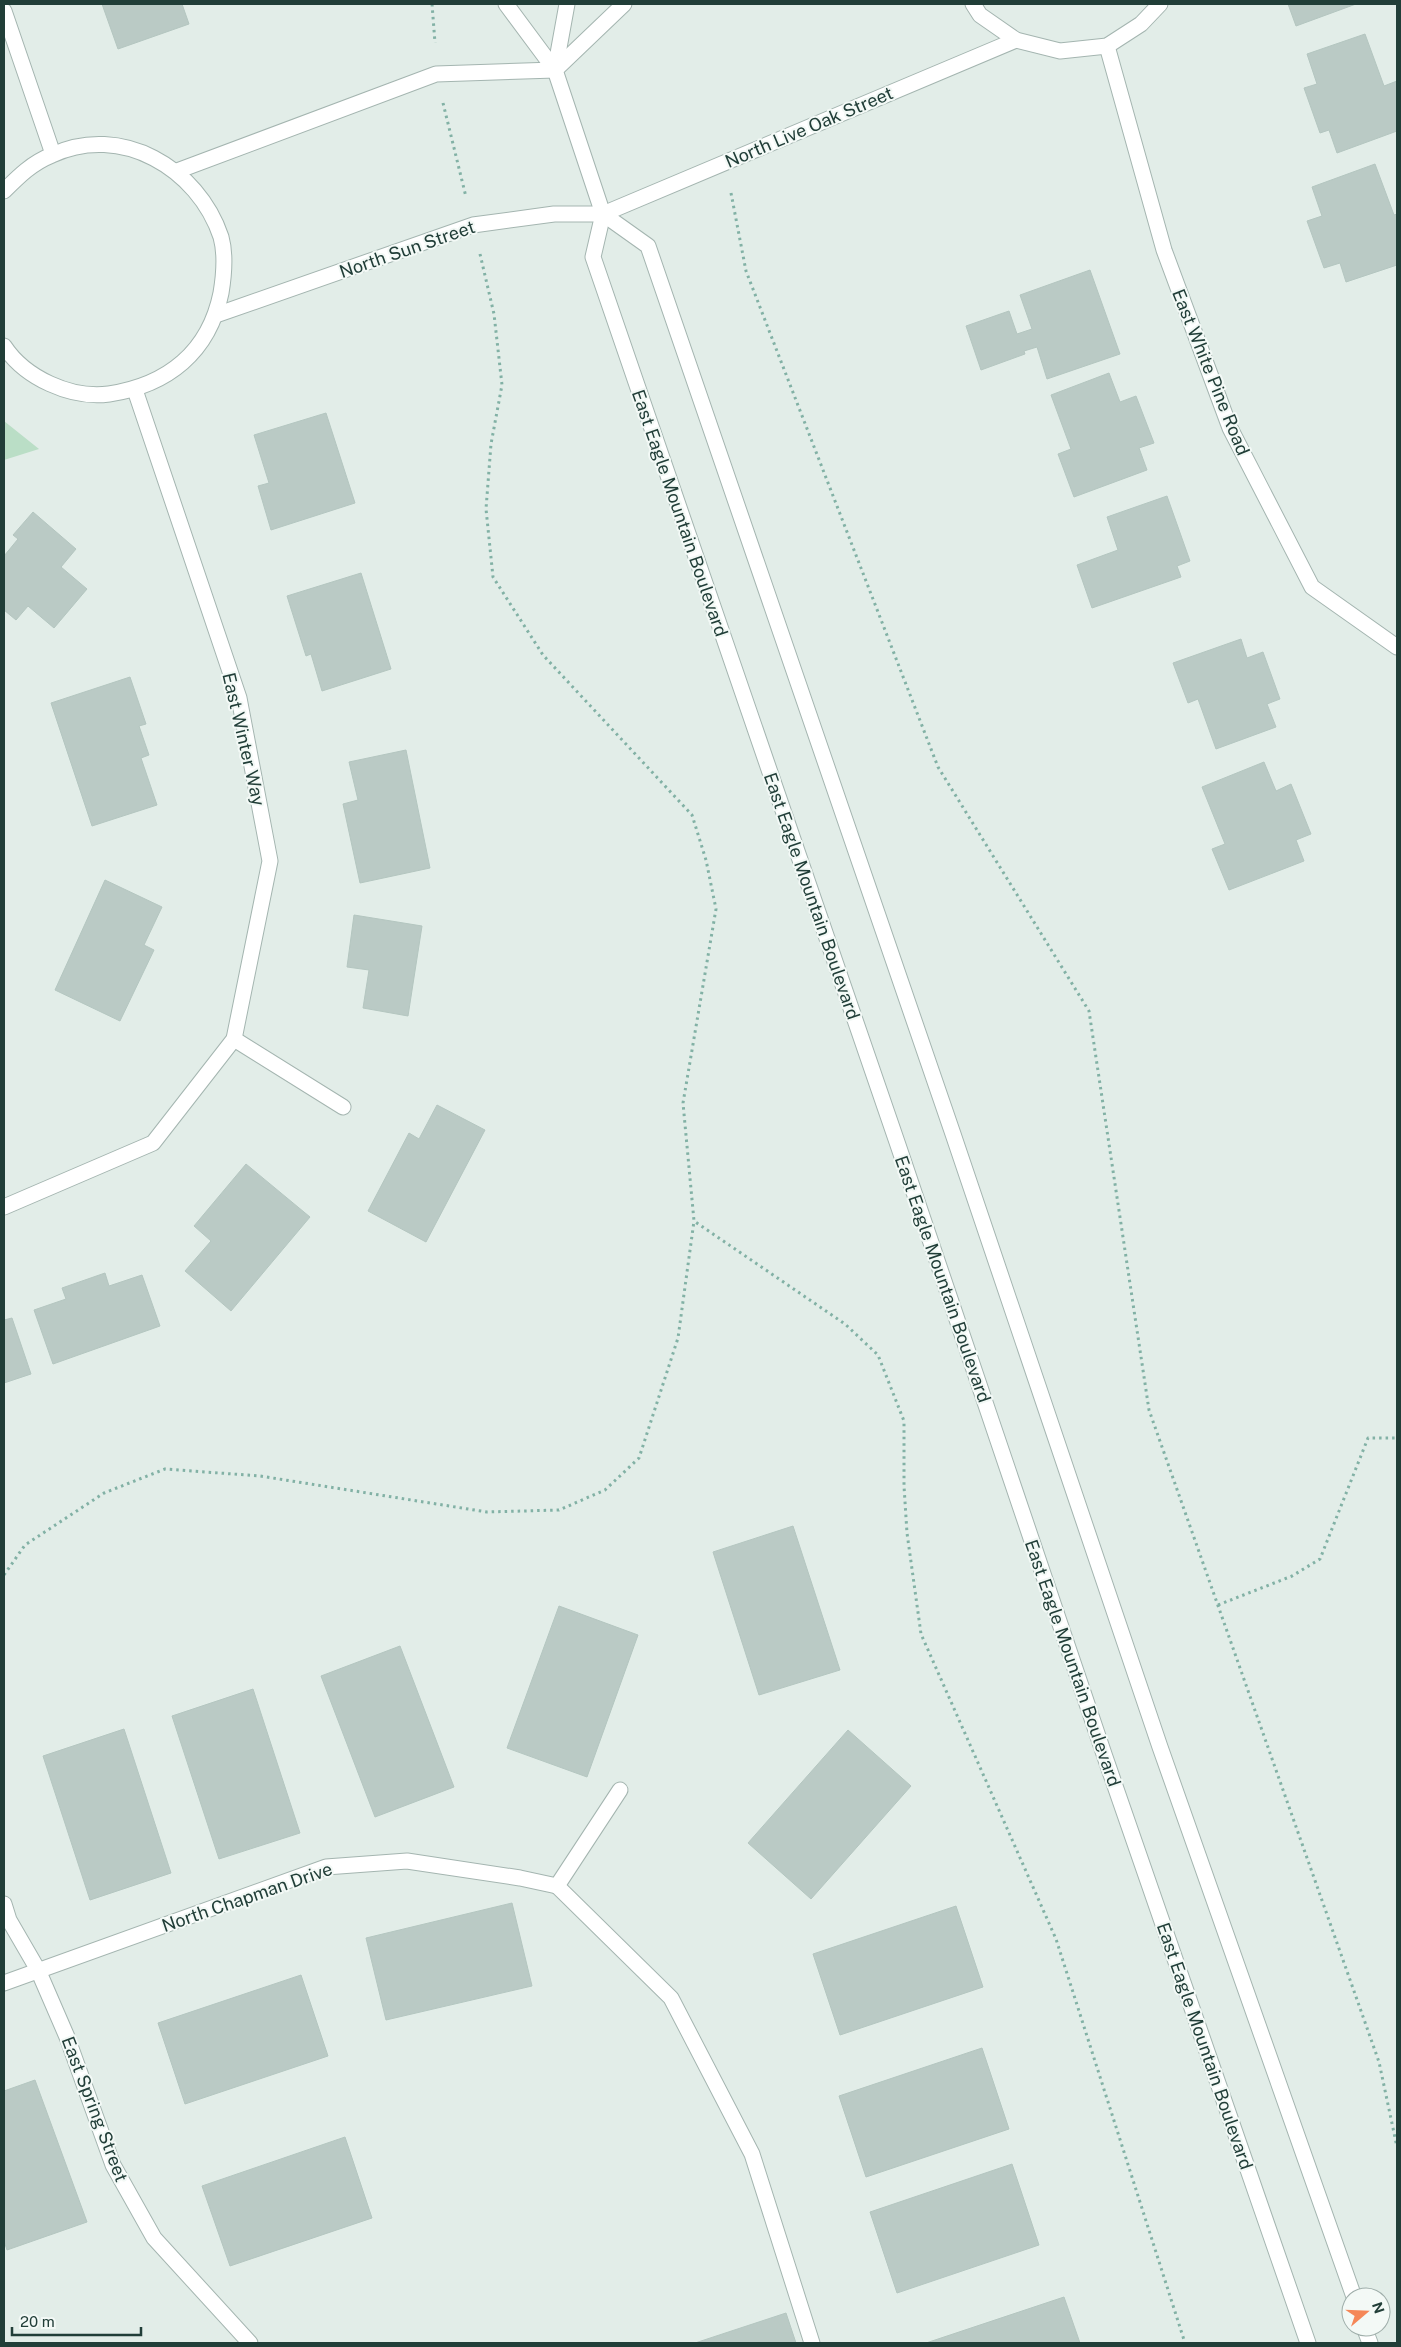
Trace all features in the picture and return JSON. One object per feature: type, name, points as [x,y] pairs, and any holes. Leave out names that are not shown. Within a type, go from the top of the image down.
[{"type":"street","points":[[506,4],[555,70],[603,214],[648,246],[956,1144],[1160,1747],[1350,2287]]},
{"type":"street","points":[[555,70],[567,4]]},
{"type":"street","points":[[177,171],[436,74],[555,70],[624,4]]},
{"type":"street","points":[[973,4],[980,15],[1016,40],[1060,51],[1106,46],[1141,24],[1160,4]]},
{"type":"street","points":[[4,11],[53,154]]},
{"type":"street","name":"North Live Oak Street","points":[[603,214],[1016,40]]},
{"type":"street","name":"East White Pine Road","points":[[1106,46],[1164,250],[1230,428],[1312,587],[1397,647]]},
{"type":"street","points":[[4,191],[26,169],[53,154],[83,146],[109,145],[150,156],[177,171],[204,200],[221,238],[225,273],[216,315],[204,339],[180,366],[135,390],[103,395],[70,391],[43,380],[11,357],[4,346]]},
{"type":"street","name":"North Sun Street","points":[[216,315],[473,225],[554,214],[603,214]]},
{"type":"street","name":"East Eagle Mountain Boulevard","points":[[603,214],[593,257],[898,1145],[1105,1758],[1308,2343]]},
{"type":"street","name":"East Winter Way","points":[[135,390],[239,698],[270,861],[234,1039]]},
{"type":"street","points":[[4,1207],[153,1143],[234,1039],[343,1107]]},
{"type":"street","points":[[620,1790],[557,1886],[671,1998],[752,2154],[812,2343]]},
{"type":"street","name":"North Chapman Drive","points":[[4,1983],[326,1867],[407,1861],[511,1876],[557,1886]]},
{"type":"street","name":"East Spring Street","points":[[4,1904],[9,1920],[38,1970],[67,2037],[112,2165],[154,2238],[250,2343]]},
{"type":"path","points":[[4,1575],[25,1545],[88,1503],[104,1493],[166,1468],[260,1476],[487,1512],[559,1510],[605,1490],[639,1458],[678,1338],[694,1221],[683,1103],[716,909],[706,860],[692,815],[543,654],[493,577],[486,510],[491,444],[502,385],[494,314],[436,74],[432,4]]},
{"type":"path","points":[[730,191],[746,271],[938,767],[1089,1011],[1149,1410],[1379,2062],[1397,2146]]},
{"type":"path","points":[[694,1221],[845,1324],[878,1355],[904,1421],[904,1486],[907,1534],[921,1634],[1056,1939],[1185,2343]]},
{"type":"path","points":[[1218,1605],[1292,1576],[1320,1559],[1368,1438],[1397,1438]]},
{"type":"green space","points":[[4,421],[39,449],[4,460]]},
{"type":"building","points":[[102,4],[182,4],[189,24],[118,49]]},
{"type":"building","points":[[1288,4],[1356,4],[1296,26]]},
{"type":"building","points":[[1365,34],[1384,86],[1397,81],[1397,131],[1337,153],[1329,130],[1320,133],[1304,88],[1317,84],[1307,54]]},
{"type":"building","points":[[1375,164],[1394,215],[1397,214],[1397,265],[1346,282],[1340,263],[1324,268],[1307,221],[1322,216],[1312,187]]},
{"type":"building","points":[[1090,270],[1120,354],[1047,379],[1037,347],[1024,351],[1025,354],[981,370],[966,326],[1009,311],[1017,334],[1032,329],[1020,295]]},
{"type":"building","points":[[1109,373],[1120,402],[1136,396],[1154,443],[1139,448],[1147,470],[1074,497],[1058,454],[1071,449],[1051,395]]},
{"type":"building","points":[[326,413],[355,503],[271,530],[258,486],[269,483],[254,435]]},
{"type":"building","points":[[1167,496],[1190,561],[1177,566],[1181,577],[1092,608],[1077,565],[1118,550],[1107,517]]},
{"type":"building","points":[[33,512],[76,549],[61,567],[87,589],[54,628],[28,606],[16,620],[4,610],[4,556],[18,539],[13,535]]},
{"type":"building","points":[[361,573],[391,669],[322,691],[311,654],[306,656],[287,596]]},
{"type":"building","points":[[1241,639],[1247,658],[1263,652],[1280,699],[1267,704],[1276,727],[1216,749],[1198,699],[1188,703],[1173,663]]},
{"type":"building","points":[[130,677],[146,724],[139,726],[149,755],[141,758],[157,805],[92,826],[51,703]]},
{"type":"building","points":[[406,750],[430,868],[360,883],[343,804],[358,800],[349,762]]},
{"type":"building","points":[[1264,762],[1276,791],[1291,784],[1311,834],[1296,840],[1304,861],[1229,890],[1212,849],[1225,844],[1202,787]]},
{"type":"building","points":[[105,880],[162,907],[144,945],[154,950],[120,1021],[55,990]]},
{"type":"building","points":[[354,915],[422,926],[408,1016],[363,1008],[369,970],[347,967]]},
{"type":"building","points":[[437,1105],[485,1130],[426,1242],[368,1211],[409,1133],[419,1139]]},
{"type":"building","points":[[246,1164],[310,1217],[231,1311],[185,1271],[211,1241],[194,1226]]},
{"type":"building","points":[[105,1273],[109,1286],[142,1275],[160,1326],[53,1364],[34,1310],[66,1299],[62,1288]]},
{"type":"building","points":[[12,1318],[31,1374],[4,1383],[4,1320]]},
{"type":"building","points":[[793,1526],[840,1670],[759,1695],[713,1552]]},
{"type":"building","points":[[559,1606],[638,1635],[587,1777],[507,1748]]},
{"type":"building","points":[[400,1646],[454,1787],[375,1817],[321,1676]]},
{"type":"building","points":[[253,1689],[300,1833],[219,1859],[172,1716]]},
{"type":"building","points":[[124,1729],[171,1873],[90,1900],[43,1756]]},
{"type":"building","points":[[848,1730],[911,1786],[811,1899],[748,1843]]},
{"type":"building","points":[[512,1903],[532,1986],[386,2020],[366,1938]]},
{"type":"building","points":[[956,1906],[983,1987],[840,2035],[813,1954]]},
{"type":"building","points":[[301,1975],[328,2056],[185,2104],[158,2023]]},
{"type":"building","points":[[982,2048],[1009,2129],[866,2177],[839,2096]]},
{"type":"building","points":[[35,2080],[87,2222],[7,2250],[4,2241],[4,2091]]},
{"type":"building","points":[[345,2137],[372,2218],[230,2266],[202,2186]]},
{"type":"building","points":[[1012,2164],[1039,2245],[897,2293],[870,2212]]},
{"type":"building","points":[[1064,2297],[1080,2343],[926,2343]]},
{"type":"building","points":[[786,2313],[796,2343],[695,2343]]}]
